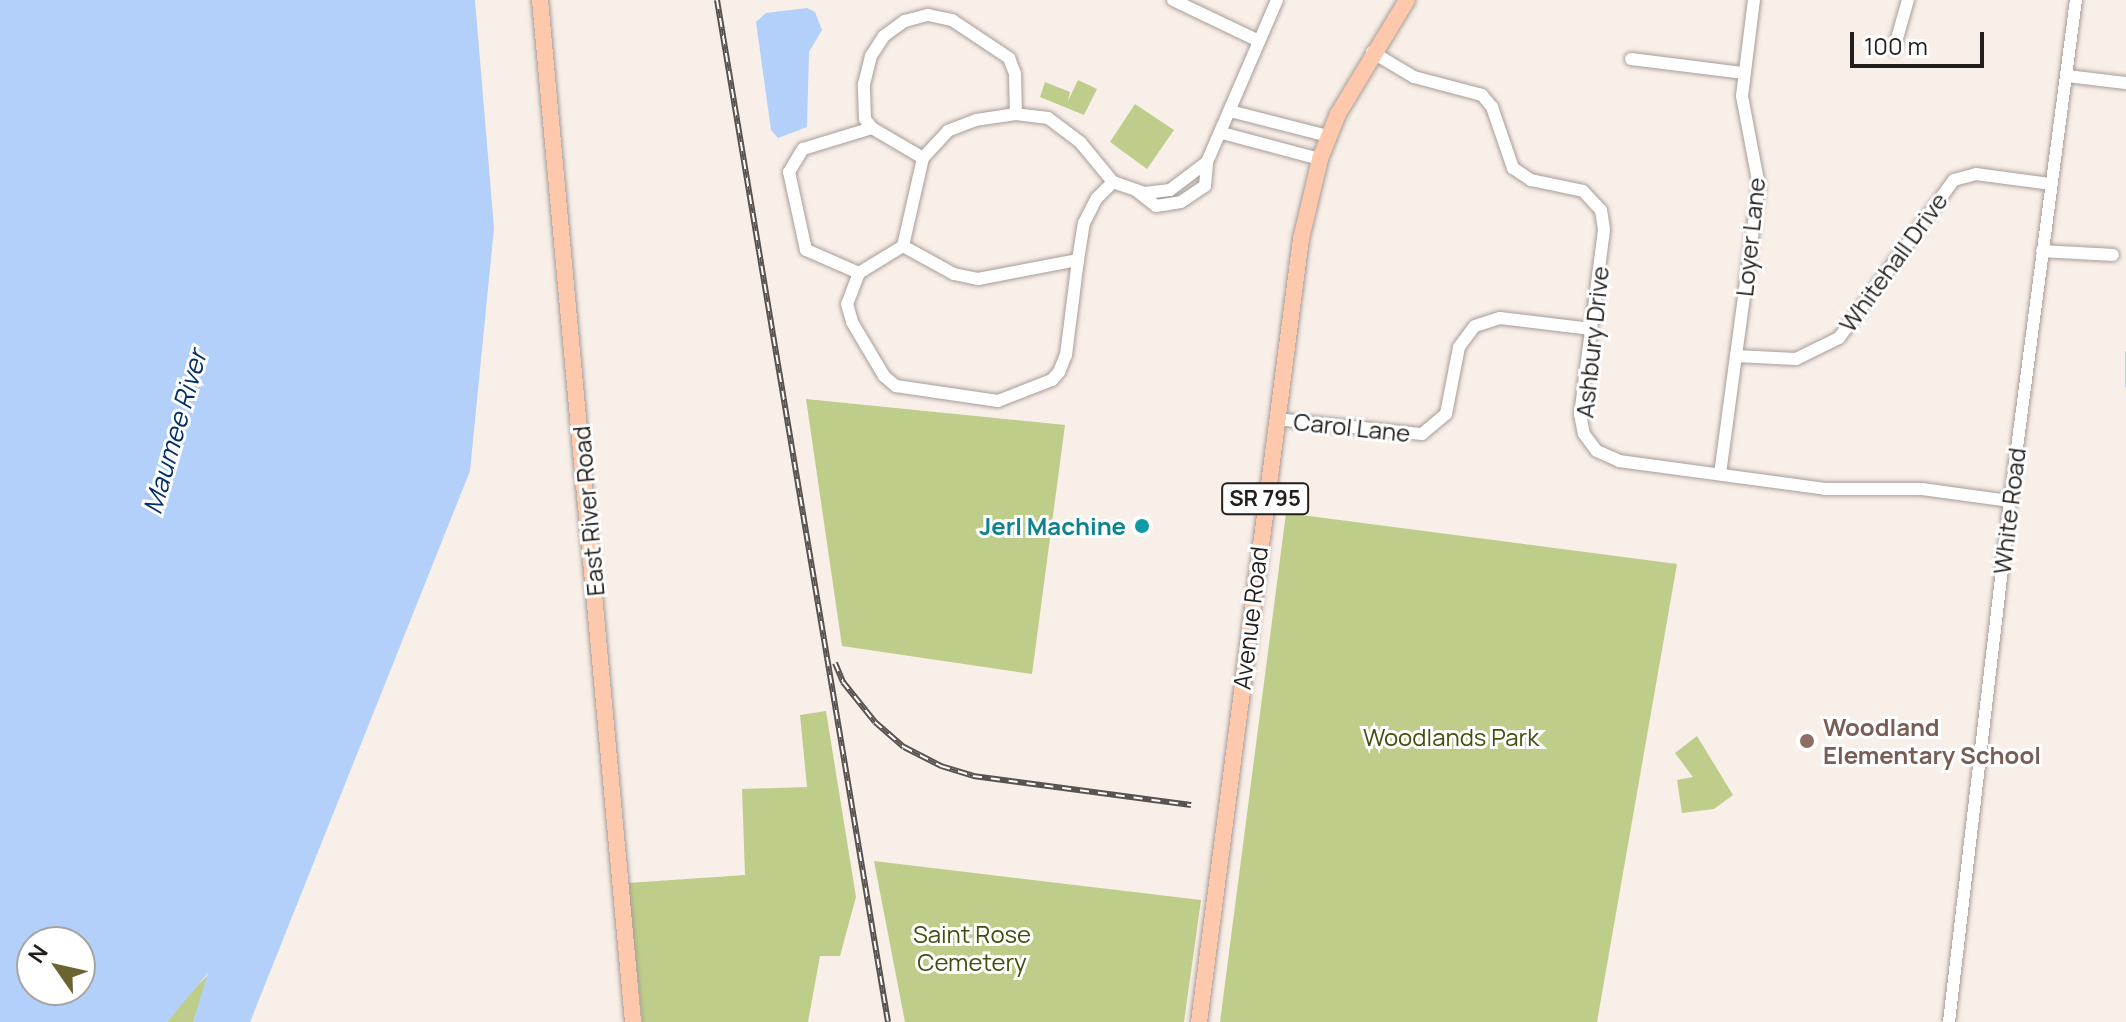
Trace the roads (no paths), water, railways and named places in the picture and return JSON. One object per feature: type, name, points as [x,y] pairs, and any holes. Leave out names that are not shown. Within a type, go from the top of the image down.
[{"type":"main road","name":"East River Road","points":[[540,0],[633,1022]]},
{"type":"main road","name":"Avenue Road","points":[[1199,1022],[1301,239],[1328,136],[1372,52],[1407,0]]},
{"type":"street","points":[[1173,0],[1259,41]]},
{"type":"street","points":[[1113,182],[1097,198],[1084,223],[1066,355],[1052,380],[998,401],[890,382],[848,313],[849,291],[859,273],[903,246],[923,158],[958,126],[1016,114],[1048,118],[1065,129],[1113,182],[1137,191],[1170,190],[1207,162],[1277,0]]},
{"type":"street","name":"Loyer Lane","points":[[1720,474],[1759,186],[1742,96],[1754,0]]},
{"type":"street","points":[[1894,49],[1908,0]]},
{"type":"street","name":"White Road","points":[[1949,1022],[2010,501],[2076,0]]},
{"type":"street","points":[[923,158],[872,128],[865,119],[864,84],[877,43],[894,28],[928,15],[952,20],[1009,58],[1015,74],[1016,114]]},
{"type":"street","name":"Ashbury Drive","points":[[1372,52],[1414,77],[1476,91],[1492,107],[1513,168],[1531,180],[1583,191],[1598,204],[1605,223],[1580,421],[1592,446],[1619,461],[1825,489],[1922,489],[2010,501]]},
{"type":"street","points":[[1631,59],[1744,73]]},
{"type":"street","points":[[2067,76],[2126,83]]},
{"type":"street","points":[[1230,111],[1328,136]]},
{"type":"street","points":[[859,273],[806,250],[789,172],[803,149],[872,128]]},
{"type":"street","points":[[1222,133],[1320,159]]},
{"type":"street","name":"Whitehall Drive","points":[[1736,356],[1796,359],[1839,338],[1954,180],[1976,174],[2051,184]]},
{"type":"street","points":[[903,246],[954,274],[978,279],[1078,260]]},
{"type":"street","points":[[2042,251],[2113,255]]},
{"type":"street","name":"Carol Lane","points":[[1276,419],[1422,434],[1446,414],[1459,347],[1480,322],[1506,318],[1591,329]]},
{"type":"water","name":"Maumee River","points":[[0,0],[475,0],[494,228],[470,471],[250,1022],[193,1022],[208,973],[167,1022],[0,1022]]},
{"type":"water","points":[[807,8],[815,12],[822,30],[809,52],[807,127],[778,138],[771,130],[756,22],[766,13]]},
{"type":"waterway","points":[[2126,352],[2126,386]]},
{"type":"railway","points":[[717,0],[888,1022]]},
{"type":"railway","points":[[835,663],[843,682],[875,722],[904,747],[941,766],[973,776],[1191,805]]},
{"type":"place","name":"Jerl Machine","points":[[1142,526]]},
{"type":"place","name":"Woodland Elementary School","points":[[1807,741]]},
{"type":"park label","name":"Woodlands Park","points":[[1451,737]]},
{"type":"park label","name":"Saint Rose Cemetery","points":[[972,948]]}]
